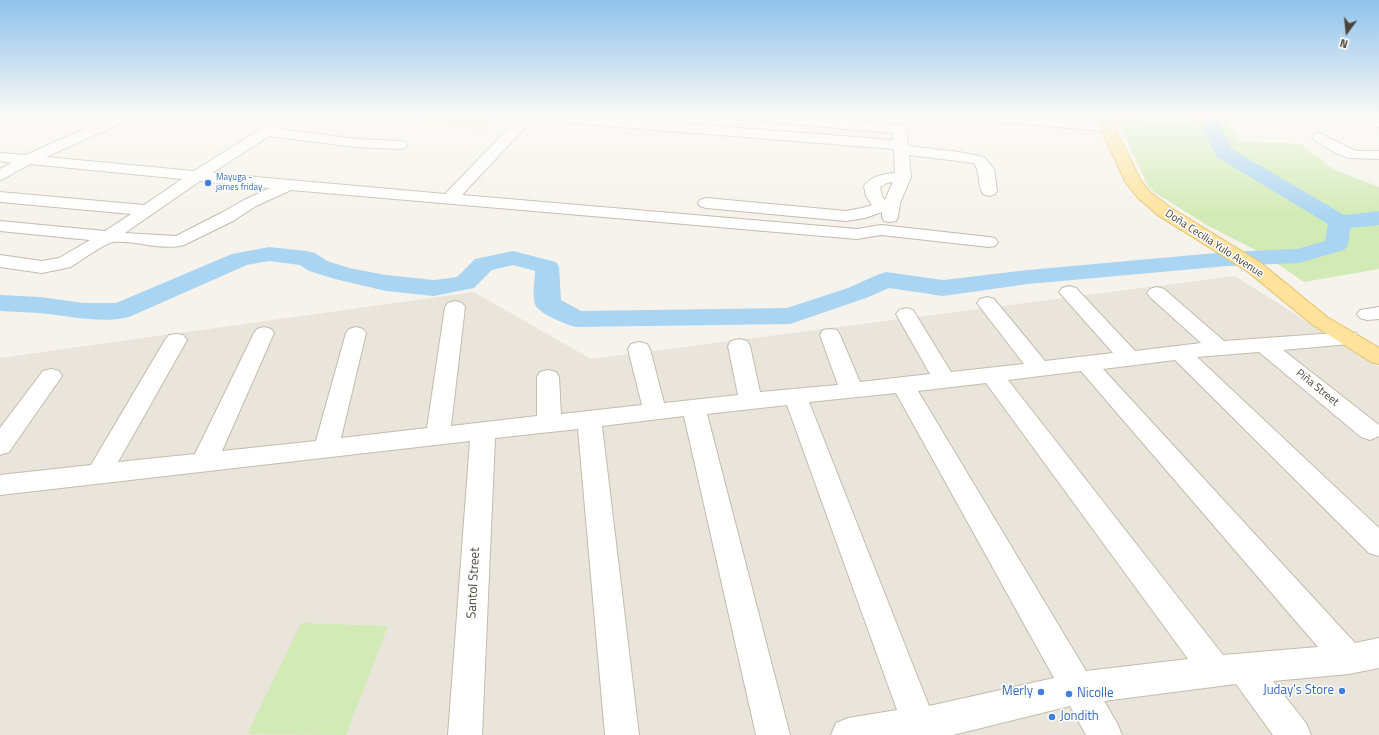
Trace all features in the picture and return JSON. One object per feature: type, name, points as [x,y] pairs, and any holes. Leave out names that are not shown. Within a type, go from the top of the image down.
[{"type":"main road","name":"Doña Cecilia Yulo Avenue","points":[[1118,149],[1131,177],[1144,195],[1165,212],[1254,267],[1320,321],[1379,357]]},
{"type":"street","points":[[0,175],[52,149]]},
{"type":"street","points":[[0,261],[42,267],[64,263],[108,237],[145,210],[240,149]]},
{"type":"street","points":[[450,198],[497,149]]},
{"type":"street","points":[[881,230],[889,223],[887,205],[903,177],[901,149]]},
{"type":"street","points":[[916,149],[979,160],[986,169],[989,191]]},
{"type":"street","points":[[1340,149],[1378,162]]},
{"type":"street","points":[[0,157],[289,185],[857,234],[881,230],[989,242]]},
{"type":"street","points":[[887,205],[874,196],[872,186],[875,182],[886,178],[903,177]]},
{"type":"street","points":[[0,226],[155,241],[178,241],[227,217],[250,203],[289,185]]},
{"type":"street","points":[[0,197],[145,210]]},
{"type":"street","points":[[706,203],[846,216],[865,213],[887,205]]},
{"type":"street","points":[[1069,292],[1128,358]]},
{"type":"street","points":[[1157,293],[1219,348]]},
{"type":"street","points":[[987,303],[1039,368]]},
{"type":"street","points":[[438,436],[455,307]]},
{"type":"street","points":[[906,314],[944,379]]},
{"type":"street","points":[[204,462],[264,333]]},
{"type":"street","points":[[326,449],[356,333]]},
{"type":"street","points":[[830,335],[852,391]]},
{"type":"street","points":[[1,486],[694,407],[852,391],[944,379],[1219,348],[1348,338]]},
{"type":"street","points":[[99,474],[176,340]]},
{"type":"street","name":"Piña Street","points":[[1264,345],[1370,431]]},
{"type":"street","points":[[739,346],[751,401]]},
{"type":"street","points":[[639,349],[655,412]]},
{"type":"street","points":[[1180,353],[1379,545]]},
{"type":"street","points":[[1086,363],[1369,659]]},
{"type":"street","points":[[991,374],[1230,669],[1294,735]]},
{"type":"street","points":[[0,446],[51,376]]},
{"type":"street","points":[[548,376],[549,424]]},
{"type":"street","points":[[903,385],[1106,735]]},
{"type":"street","points":[[796,396],[939,726]]},
{"type":"street","points":[[694,407],[774,735]]},
{"type":"street","points":[[589,419],[622,735]]},
{"type":"street","name":"Santol Street","points":[[465,735],[483,431]]},
{"type":"street","points":[[848,735],[939,726],[1078,688],[1230,669],[1369,659]]},
{"type":"shaded area","points":[[1235,276],[1379,367],[1379,735],[0,735],[0,358],[474,292],[591,359]]},
{"type":"green space","points":[[1131,149],[1308,149],[1335,170],[1379,187],[1379,269],[1304,282],[1263,254],[1205,224],[1154,192],[1148,186]]},
{"type":"green space","points":[[301,623],[388,626],[346,735],[247,734]]},
{"type":"waterway","points":[[1222,149],[1224,153],[1340,222]]},
{"type":"waterway","points":[[1340,222],[1379,218]]},
{"type":"waterway","points":[[0,303],[40,305],[83,311],[120,311],[241,259],[269,254],[306,258],[318,266],[344,274],[386,283],[434,288],[465,283],[484,264],[513,258],[547,267],[548,304],[576,319],[790,316],[857,293],[886,280],[943,288],[1028,277],[1227,259],[1299,256],[1336,245],[1340,222]]},
{"type":"place","name":"Mayuga - james friday","points":[[208,183]]},
{"type":"place","name":"Juday's Store","points":[[1342,691]]},
{"type":"place","name":"Merly","points":[[1041,692]]},
{"type":"place","name":"Nicolle","points":[[1069,694]]},
{"type":"place","name":"Jondith","points":[[1052,717]]}]
